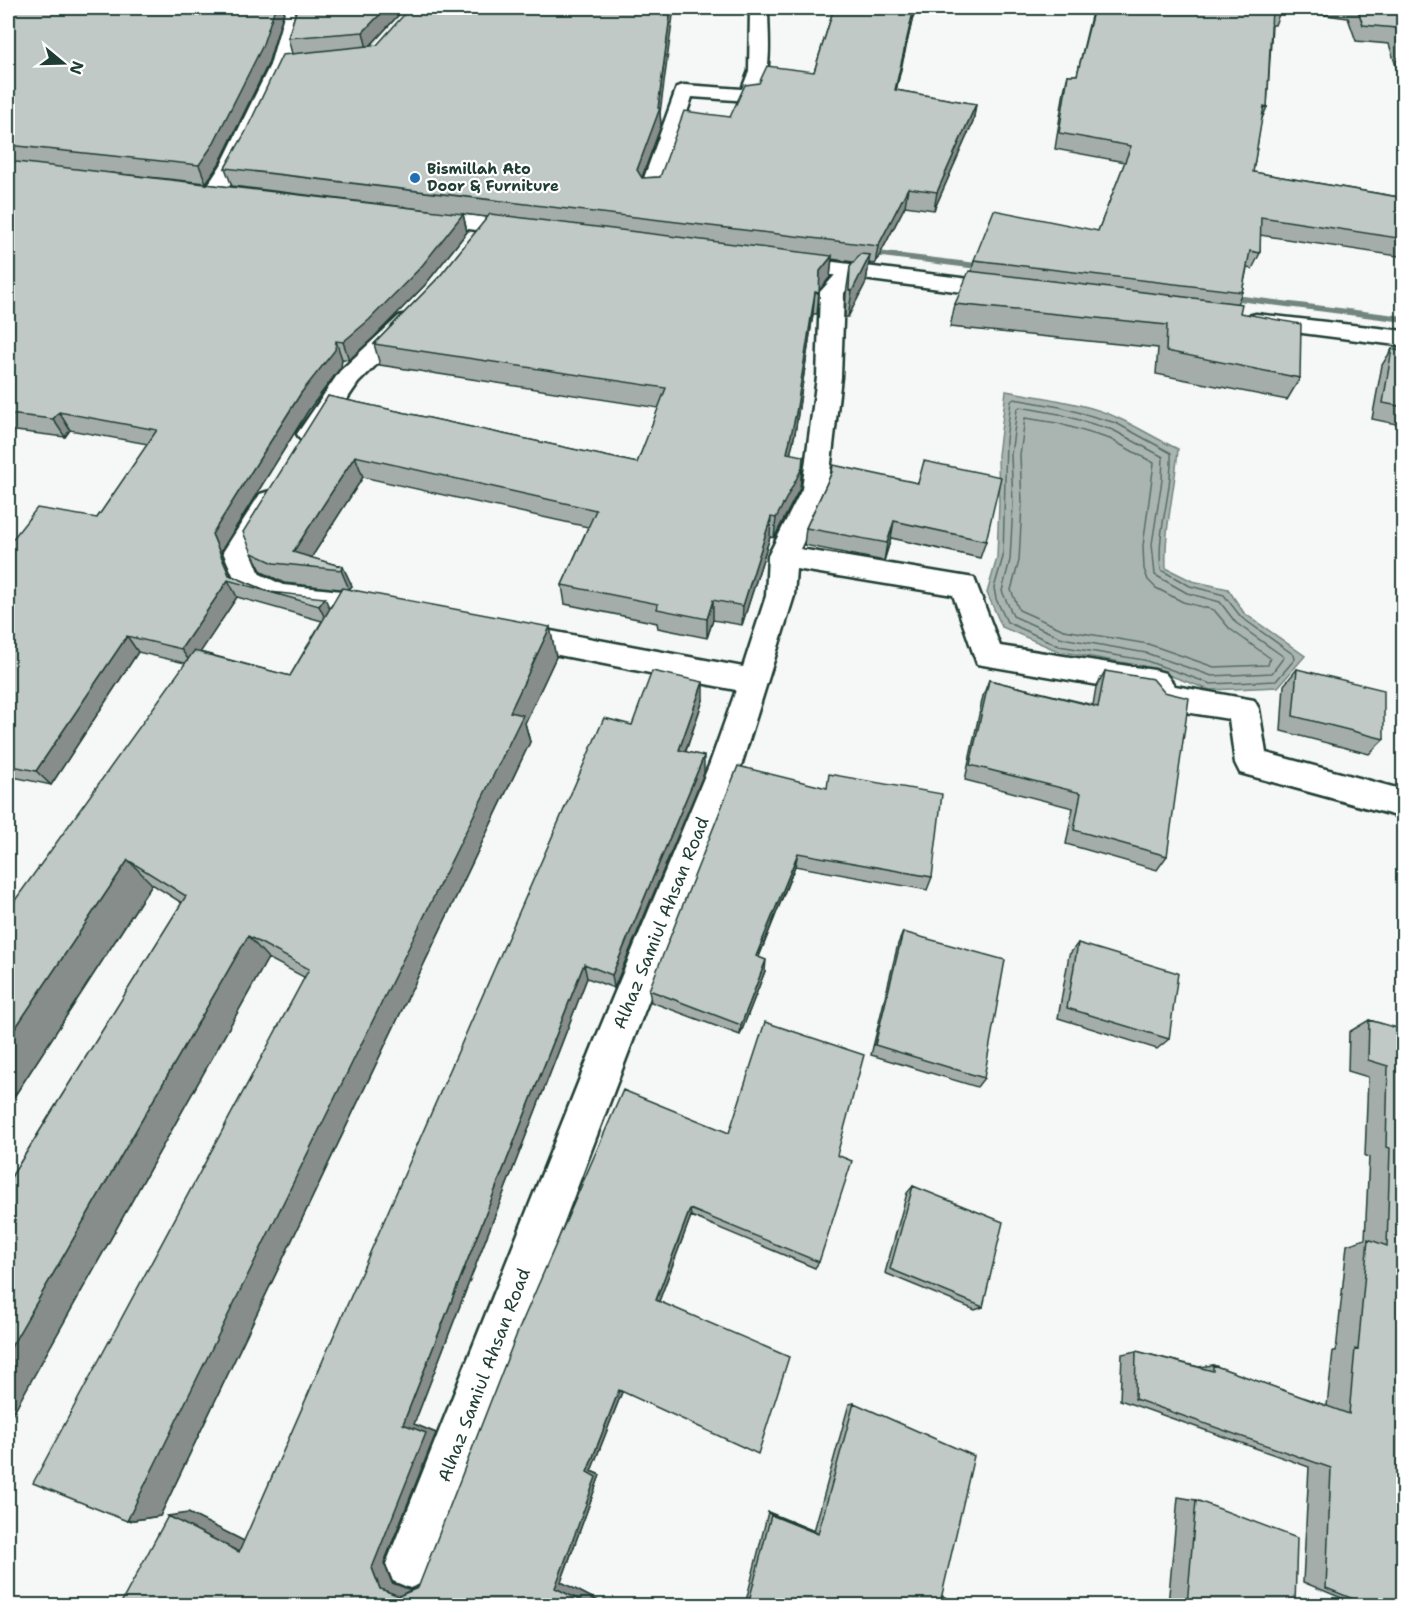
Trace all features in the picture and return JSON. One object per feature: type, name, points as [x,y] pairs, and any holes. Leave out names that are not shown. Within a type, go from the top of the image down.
[{"type":"street","points":[[192,189],[226,183],[279,65],[295,8]]},
{"type":"street","points":[[651,189],[684,91],[749,95],[759,71],[759,8]]},
{"type":"street","points":[[279,65],[303,63]]},
{"type":"street","points":[[398,213],[543,232]]},
{"type":"street","points":[[466,249],[487,225]]},
{"type":"street","points":[[759,260],[1027,293]]},
{"type":"street","name":"Alhaz Samiul Ahsan Road","points":[[410,1564],[615,1038],[726,763],[754,681],[780,596],[782,556],[814,489],[829,377],[832,291],[850,272]]},
{"type":"street","points":[[404,614],[352,603],[279,595],[249,581],[237,552],[319,418],[349,377],[421,306]]},
{"type":"street","points":[[1239,319],[1404,339]]},
{"type":"street","points":[[782,556],[964,586],[988,656],[1154,682],[1166,697],[1243,710],[1251,763],[1404,804]]},
{"type":"street","points":[[480,629],[754,681]]},
{"type":"water","points":[[1006,391],[1095,409],[1178,449],[1167,538],[1166,568],[1192,581],[1228,589],[1244,613],[1305,656],[1278,687],[1210,690],[1143,666],[1058,651],[1002,627],[987,593],[997,558],[998,455]]},
{"type":"building","points":[[8,8],[275,8],[262,47],[212,146],[199,165],[8,145]]},
{"type":"building","points":[[297,8],[386,8],[363,32],[288,38]]},
{"type":"building","points":[[410,8],[671,8],[658,108],[660,108],[637,170],[642,178],[660,177],[684,111],[730,117],[745,85],[759,83],[767,66],[814,72],[834,8],[914,8],[895,90],[976,104],[937,192],[908,188],[878,246],[225,168],[245,133],[282,55],[377,45]]},
{"type":"building","points":[[1094,8],[1281,8],[1281,10],[1272,9],[1267,107],[1264,106],[1253,172],[1404,198],[1404,239],[1261,217],[1260,253],[1250,251],[1242,292],[974,260],[994,210],[1098,231],[1131,146],[1059,133],[1068,75],[1077,75]]},
{"type":"building","points":[[1357,8],[1404,8],[1404,50],[1396,28],[1363,25]]},
{"type":"building","points":[[8,161],[463,214],[421,267],[369,320],[343,342],[336,341],[335,350],[301,393],[212,534],[229,575],[270,592],[228,580],[181,649],[127,636],[36,771],[8,765],[8,545],[37,508],[97,518],[157,430],[59,412],[53,419],[8,414]]},
{"type":"building","points":[[490,214],[832,256],[820,271],[819,293],[815,292],[796,413],[787,453],[803,456],[802,468],[776,518],[771,517],[743,606],[713,600],[707,619],[657,609],[658,604],[562,585],[596,510],[355,456],[293,552],[343,567],[341,570],[274,563],[252,553],[243,532],[328,396],[637,463],[666,388],[374,344],[440,276]]},
{"type":"building","points":[[860,254],[870,255],[852,291],[849,290],[850,267]]},
{"type":"building","points":[[969,271],[1242,304],[1240,313],[1301,324],[1300,378],[1166,351],[1167,325],[955,304]]},
{"type":"building","points":[[1392,349],[1404,352],[1404,407],[1383,403]]},
{"type":"building","points":[[924,461],[1001,477],[986,541],[894,521],[887,543],[806,528],[832,472],[833,465],[918,483]]},
{"type":"building","points":[[342,588],[550,627],[510,712],[523,715],[127,1521],[33,1483],[309,969],[248,936],[8,1352],[8,1182],[186,896],[128,860],[8,1039],[8,910],[194,651],[290,676]]},
{"type":"building","points":[[270,592],[325,598],[319,606]]},
{"type":"building","points":[[1297,669],[1384,690],[1384,739],[1293,716]]},
{"type":"building","points":[[652,671],[703,682],[679,750],[704,756],[612,975],[584,964],[403,1424],[426,1433],[372,1568],[380,1589],[399,1596],[418,1588],[516,1336],[623,1090],[729,1133],[765,1022],[864,1055],[837,1155],[852,1161],[819,1262],[690,1209],[656,1300],[789,1357],[758,1454],[619,1390],[587,1472],[596,1477],[555,1588],[589,1605],[120,1605],[168,1516],[239,1552],[604,718],[632,725]]},
{"type":"building","points":[[1105,671],[1153,679],[1164,692],[1189,698],[1167,856],[1074,830],[1081,793],[970,765],[989,680],[1098,707]]},
{"type":"building","points":[[738,766],[827,788],[829,774],[942,794],[932,877],[798,853],[756,956],[766,960],[741,1025],[649,990]]},
{"type":"building","points":[[903,932],[1005,960],[984,1078],[875,1045]]},
{"type":"building","points":[[1078,943],[1178,973],[1169,1039],[1067,1008]]},
{"type":"building","points":[[1369,1020],[1404,1030],[1404,1605],[1368,1605],[1326,1588],[1331,1468],[1135,1399],[1136,1351],[1213,1371],[1213,1365],[1349,1414],[1355,1349],[1358,1350],[1368,1239],[1387,1246],[1390,1148],[1386,1147],[1388,1066],[1368,1060]]},
{"type":"building","points":[[913,1186],[1003,1222],[983,1307],[890,1269]]},
{"type":"building","points":[[854,1403],[974,1456],[941,1599],[958,1605],[748,1605],[771,1515],[818,1534]]},
{"type":"building","points":[[1196,1500],[1297,1538],[1295,1605],[1187,1605]]},
{"type":"waterway","points":[[862,252],[993,268]]},
{"type":"waterway","points":[[1219,296],[1404,319]]},
{"type":"place","name":"Bismillah Ato Door & Furniture","points":[[415,178]]}]
